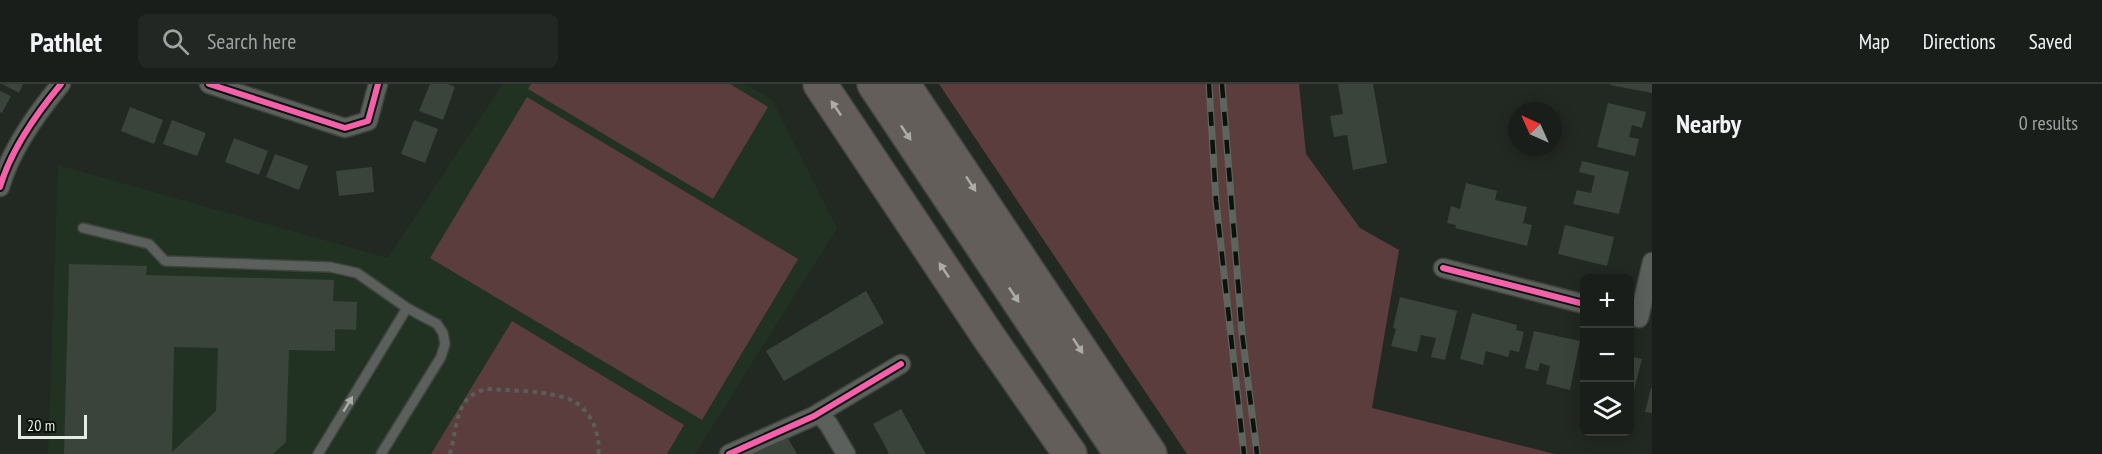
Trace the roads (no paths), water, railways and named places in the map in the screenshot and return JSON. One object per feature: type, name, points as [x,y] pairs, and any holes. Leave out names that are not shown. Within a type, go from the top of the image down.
[{"type":"highway","points":[[820,84],[988,336],[1070,454]]},
{"type":"highway","points":[[874,84],[1120,454]]},
{"type":"highway","points":[[903,84],[1150,454]]},
{"type":"highway","points":[[988,336],[1050,454]]},
{"type":"street","points":[[0,187],[3,175],[35,115],[61,84]]},
{"type":"street","points":[[209,84],[345,128],[368,121],[378,84]]},
{"type":"street","points":[[1640,318],[1652,262]]},
{"type":"street","points":[[1443,268],[1580,303]]},
{"type":"street","points":[[729,454],[819,413],[902,364]]},
{"type":"street","points":[[819,413],[846,454]]},
{"type":"lane","points":[[82,228],[149,243],[165,261],[330,267],[357,273],[407,308],[437,324],[443,333],[445,344],[441,357],[381,454]]},
{"type":"lane","points":[[318,454],[407,308]]},
{"type":"railway","points":[[1209,84],[1216,201],[1244,454]]},
{"type":"railway","points":[[1222,84],[1242,333],[1257,454]]}]
